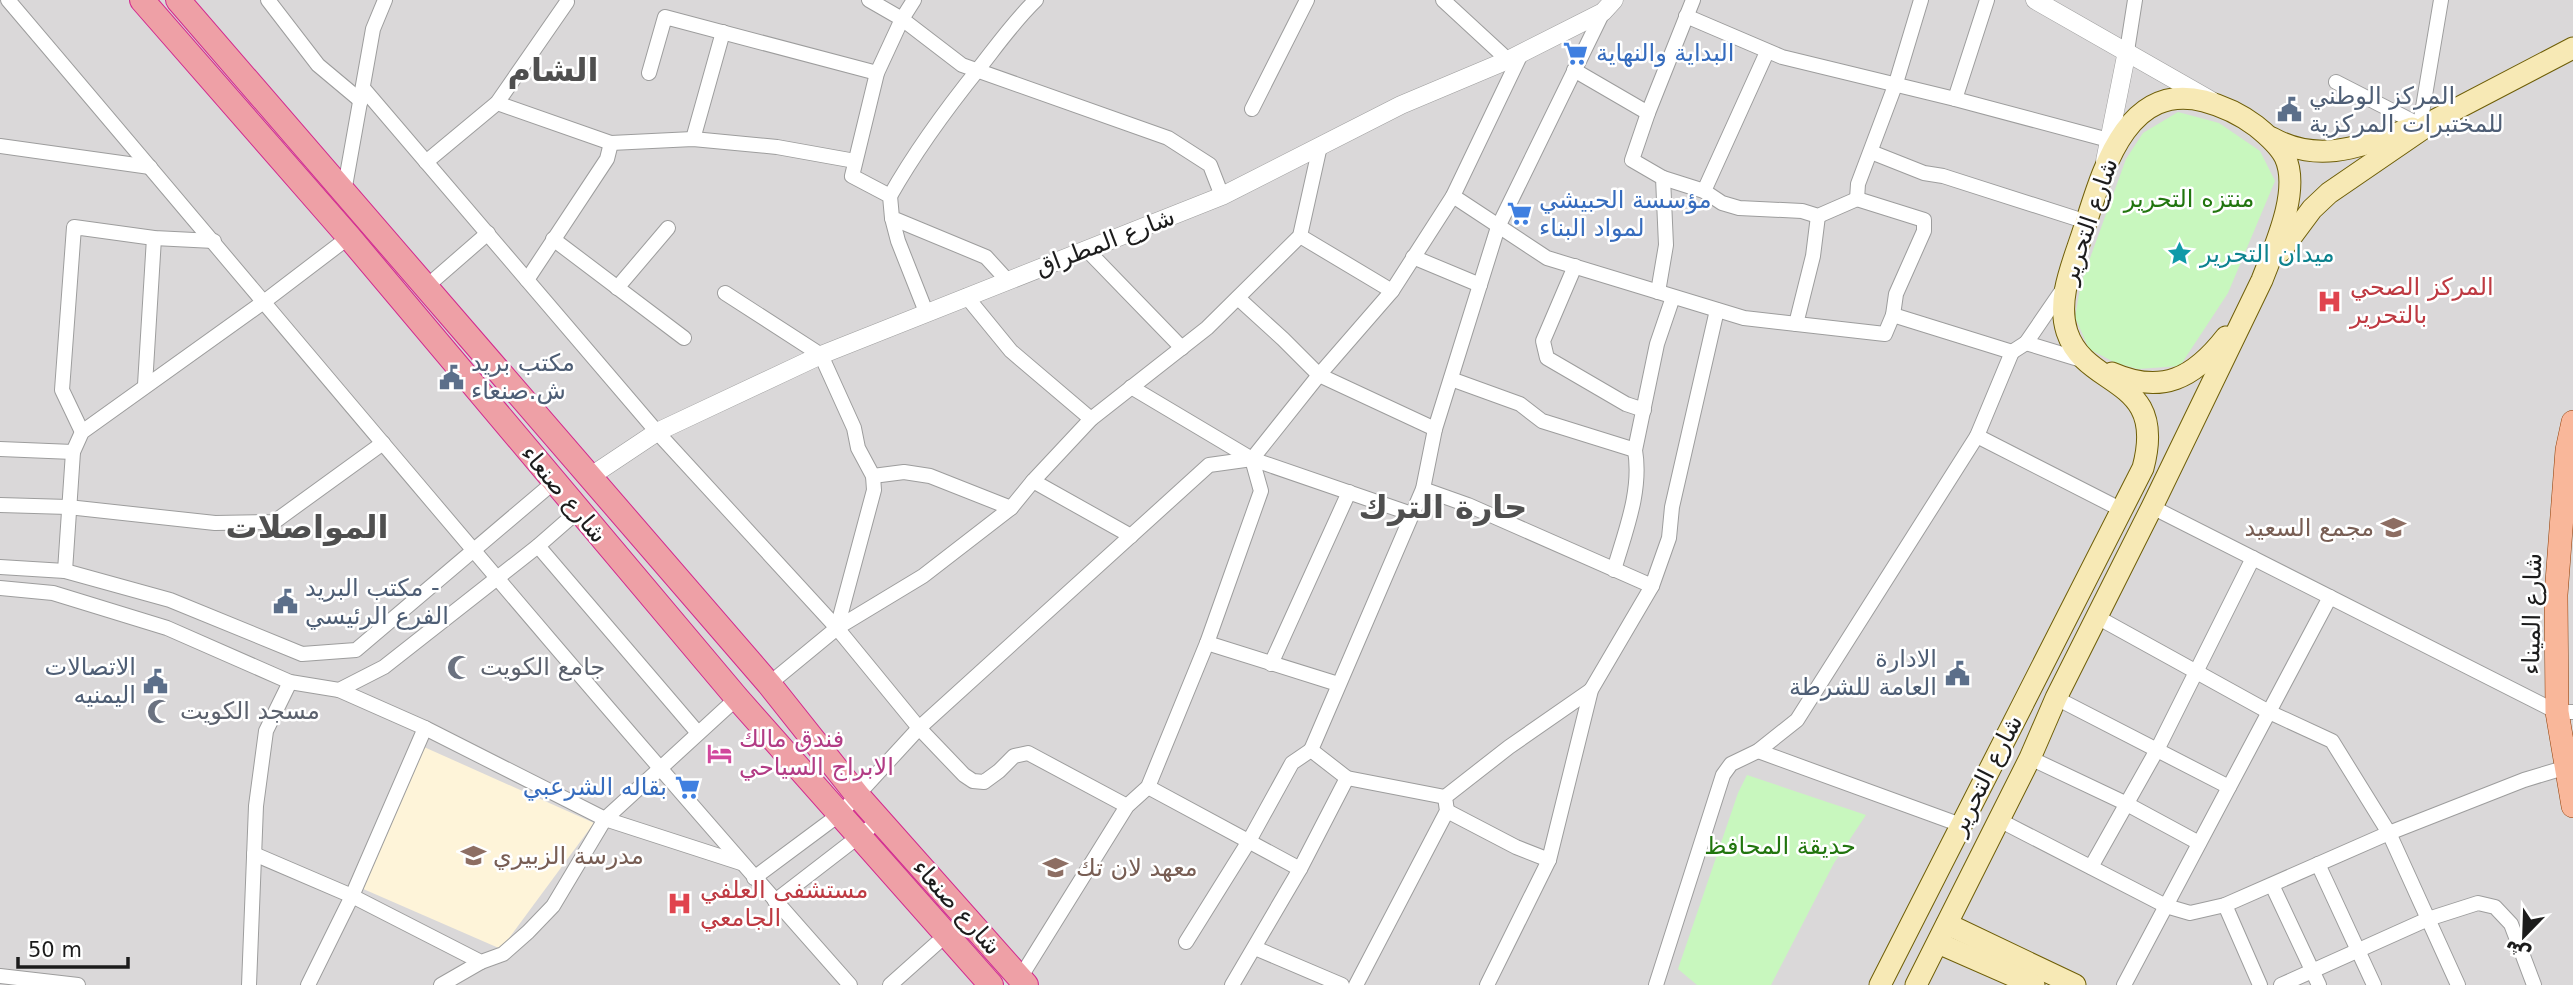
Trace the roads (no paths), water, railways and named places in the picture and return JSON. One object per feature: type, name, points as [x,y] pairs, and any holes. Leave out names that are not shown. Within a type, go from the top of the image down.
[{"type":"highway","name":"شارع صنعاء","points":[[178,0],[769,684],[858,796],[1023,981]]},
{"type":"highway","name":"شارع صنعاء","points":[[151,4],[737,698],[990,985]]},
{"type":"main road","points":[[2268,135],[2295,148],[2333,152],[2358,146],[2428,122],[2570,52]]},
{"type":"main road","name":"شارع التحرير","points":[[1880,985],[2143,468],[2148,449],[2143,413],[2134,398],[2121,385],[2073,348],[2066,330],[2063,309],[2066,285],[2112,141],[2153,106],[2174,99],[2194,99],[2218,105],[2245,118],[2268,135],[2285,158],[2289,176],[2288,202],[2262,280],[2056,698],[2030,758],[1916,985]]},
{"type":"main road","points":[[2262,280],[2312,209],[2329,193],[2428,122]]},
{"type":"main road","points":[[2088,362],[2126,379],[2147,383],[2162,383],[2183,377],[2199,368],[2213,354],[2249,308]]},
{"type":"main road","name":"شارع الميناء","points":[[2573,422],[2567,450],[2556,595],[2567,767],[2573,806]]},
{"type":"main road","points":[[1963,821],[1986,831],[1996,825]]},
{"type":"main road","points":[[1946,853],[1964,853],[1974,867]]},
{"type":"main road","points":[[1943,933],[2033,985]]},
{"type":"main road","points":[[1943,933],[2075,985]]},
{"type":"street","points":[[8,0],[215,241],[495,578],[849,985]]},
{"type":"street","points":[[344,192],[373,29],[385,0]]},
{"type":"street","points":[[869,0],[902,19],[962,65],[1168,138],[1210,165],[1223,195]]},
{"type":"street","points":[[890,197],[852,177],[877,73],[902,19],[914,0]]},
{"type":"street","points":[[926,312],[898,241],[890,197],[909,162],[955,97],[1036,0]]},
{"type":"street","points":[[1252,109],[1307,0]]},
{"type":"street","points":[[754,878],[840,814],[919,728],[1209,465],[1252,459],[1319,375],[1392,291],[1452,196],[1515,57],[1443,0]]},
{"type":"street","points":[[1452,196],[1547,258],[1744,318],[1885,334],[1893,315],[1896,294],[1924,231],[1924,220],[1857,199],[1818,216],[1802,211],[1739,208],[1722,203],[1703,191],[1663,178],[1632,160],[1647,113],[1693,0]]},
{"type":"street","points":[[1857,199],[1858,184],[1895,83],[1921,0]]},
{"type":"street","points":[[1955,99],[1987,0]]},
{"type":"street","points":[[2022,0],[2038,2],[2218,105]]},
{"type":"street","points":[[1686,16],[1768,52],[2112,141],[2135,0]]},
{"type":"street","points":[[2336,82],[2428,122],[2441,0]]},
{"type":"street","points":[[426,162],[497,103],[567,2]]},
{"type":"street","points":[[276,3],[318,65],[362,95],[426,162],[657,432],[837,628],[919,728],[964,775],[973,781],[984,782],[1014,756],[1028,753],[1126,806]]},
{"type":"street","points":[[1186,942],[1249,841],[1292,763],[1311,750],[1423,489],[1435,429],[1497,227],[1574,70],[1609,6]]},
{"type":"street","name":"شارع المطراق","points":[[591,477],[657,432],[821,355],[1223,195],[1401,104],[1515,57],[1609,6]]},
{"type":"street","points":[[649,73],[664,17],[877,73]]},
{"type":"street","points":[[693,139],[723,32]]},
{"type":"street","points":[[1703,191],[1768,52]]},
{"type":"street","points":[[1574,70],[1647,113]]},
{"type":"street","points":[[497,103],[611,143],[693,139],[777,147],[855,161]]},
{"type":"street","points":[[527,280],[607,159],[611,143]]},
{"type":"street","points":[[0,146],[150,167]]},
{"type":"street","points":[[769,684],[837,628],[923,576],[1011,508],[1091,419],[1208,328],[1300,236],[1320,146]]},
{"type":"street","points":[[1871,152],[1923,173],[1943,176],[2087,222]]},
{"type":"street","points":[[1614,570],[1633,505],[1638,467],[1635,450],[1665,295],[1663,178]]},
{"type":"street","points":[[1796,324],[1814,256],[1818,216]]},
{"type":"street","points":[[892,218],[986,257],[1007,280]]},
{"type":"street","points":[[82,432],[62,390],[74,227],[154,238],[215,241]]},
{"type":"street","points":[[617,288],[668,228]]},
{"type":"street","points":[[426,287],[488,233]]},
{"type":"street","points":[[1300,236],[1392,291]]},
{"type":"street","points":[[65,571],[73,452],[82,432],[265,301],[349,237]]},
{"type":"street","points":[[145,385],[154,238]]},
{"type":"street","points":[[553,239],[684,338]]},
{"type":"street","points":[[1086,249],[1182,348]]},
{"type":"street","points":[[1413,257],[1480,285]]},
{"type":"street","points":[[1575,266],[1543,341],[1547,358],[1626,404],[1644,410]]},
{"type":"street","points":[[1656,985],[1723,775],[1731,764],[1758,751],[1797,720],[1976,436],[2012,352],[2026,343],[2066,285]]},
{"type":"street","points":[[724,293],[821,355],[873,476],[874,490],[837,628]]},
{"type":"street","points":[[966,296],[1011,351],[1091,419]]},
{"type":"street","points":[[1238,298],[1319,375],[1435,429]]},
{"type":"street","points":[[1487,985],[1549,860],[1591,690],[1652,586],[1668,538],[1672,507],[1717,310]]},
{"type":"street","points":[[1893,315],[2012,352]]},
{"type":"street","points":[[2026,343],[2088,362]]},
{"type":"street","points":[[1451,379],[1520,404],[1542,421],[1635,450]]},
{"type":"street","points":[[1132,387],[1252,459],[1412,514]]},
{"type":"street","points":[[1976,436],[2122,510]]},
{"type":"street","points":[[0,505],[68,507],[215,523],[274,522],[383,443]]},
{"type":"street","points":[[0,449],[73,452]]},
{"type":"street","points":[[1023,981],[1126,806],[1148,787],[1207,643],[1261,491],[1252,459]]},
{"type":"street","points":[[873,476],[904,472],[929,476],[1011,508]]},
{"type":"street","points":[[1033,481],[1131,536]]},
{"type":"street","points":[[0,567],[65,571],[170,600],[302,654],[356,650],[554,482]]},
{"type":"street","points":[[1423,489],[1468,505],[1652,586]]},
{"type":"street","points":[[1272,664],[1349,492]]},
{"type":"street","points":[[2152,507],[2565,712]]},
{"type":"street","points":[[339,690],[384,667],[538,546],[578,511]]},
{"type":"street","points":[[538,546],[698,733]]},
{"type":"street","points":[[2091,867],[2158,748],[2253,558]]},
{"type":"street","points":[[0,588],[52,593],[167,628],[290,682],[339,690],[425,728],[605,819],[742,863]]},
{"type":"street","points":[[2124,985],[2330,597]]},
{"type":"street","points":[[2096,617],[2269,712],[2332,741],[2389,833],[2458,985]]},
{"type":"street","points":[[1207,643],[1338,684]]},
{"type":"street","points":[[249,985],[256,806],[266,731],[290,682]]},
{"type":"street","points":[[1356,985],[1446,804],[1509,747],[1591,690]]},
{"type":"street","points":[[441,985],[481,962],[503,954],[528,932],[553,906],[605,819],[737,698]]},
{"type":"street","points":[[2056,698],[2158,748],[2229,787]]},
{"type":"street","points":[[308,985],[352,896],[425,728]]},
{"type":"street","points":[[1311,750],[1347,778],[1446,804],[1516,847],[1549,860]]},
{"type":"street","points":[[1758,751],[1963,821]]},
{"type":"street","points":[[2030,758],[2125,803],[2199,843]]},
{"type":"street","points":[[1996,825],[2091,867],[2166,906],[2190,913],[2225,905],[2389,833],[2524,780],[2567,767]]},
{"type":"street","points":[[1233,985],[1300,869],[1347,778]]},
{"type":"street","points":[[1148,787],[1300,869]]},
{"type":"street","points":[[775,901],[880,820]]},
{"type":"street","points":[[254,854],[352,896],[481,962]]},
{"type":"street","points":[[2318,864],[2374,985]]},
{"type":"street","points":[[2272,885],[2319,985]]},
{"type":"street","points":[[2281,985],[2428,919],[2478,903],[2495,907],[2511,924],[2534,985]]},
{"type":"street","points":[[2225,905],[2260,985]]},
{"type":"street","points":[[890,985],[946,934]]},
{"type":"street","points":[[1255,948],[1342,985]]},
{"type":"street","points":[[0,976],[78,985]]},
{"type":"place","name":"البداية والنهاية","points":[[1576,53]]},
{"type":"place","name":"المركز الوطني للمختبرات المركزية","points":[[2289,110]]},
{"type":"place","name":"مؤسسة الحبيشي لمواد البناء","points":[[1519,214]]},
{"type":"place","name":"ميدان التحرير","points":[[2180,254]]},
{"type":"place","name":"المركز الصحي بالتحرير","points":[[2330,301]]},
{"type":"place","name":"مكتب بريد ش.صنعاء","points":[[451,377]]},
{"type":"place","name":"مجمع السعيد","points":[[2394,528]]},
{"type":"place","name":"مكتب البريد - الفرع الرئيسي","points":[[285,602]]},
{"type":"place","name":"جامع الكويت","points":[[460,667]]},
{"type":"place","name":"الادارة العامة للشرطة","points":[[1957,673]]},
{"type":"place","name":"الاتصالات اليمنيه","points":[[156,681]]},
{"type":"place","name":"مسجد الكويت","points":[[160,711]]},
{"type":"place","name":"فندق مالك الابراج السياحي","points":[[719,753]]},
{"type":"place","name":"بقاله الشرعبي","points":[[687,787]]},
{"type":"place","name":"مدرسة الزبيري","points":[[473,856]]},
{"type":"place","name":"معهد لان تك","points":[[1056,868]]},
{"type":"place","name":"مستشفى العلفي الجامعي","points":[[680,904]]},
{"type":"district","name":"الشام","points":[[553,70]]},
{"type":"district","name":"حارة الترك","points":[[1443,507]]},
{"type":"district","name":"المواصلات","points":[[307,527]]},
{"type":"park label","name":"منتزه التحرير","points":[[2189,199]]},
{"type":"park label","name":"حديقة المحافظ","points":[[1780,846]]}]
